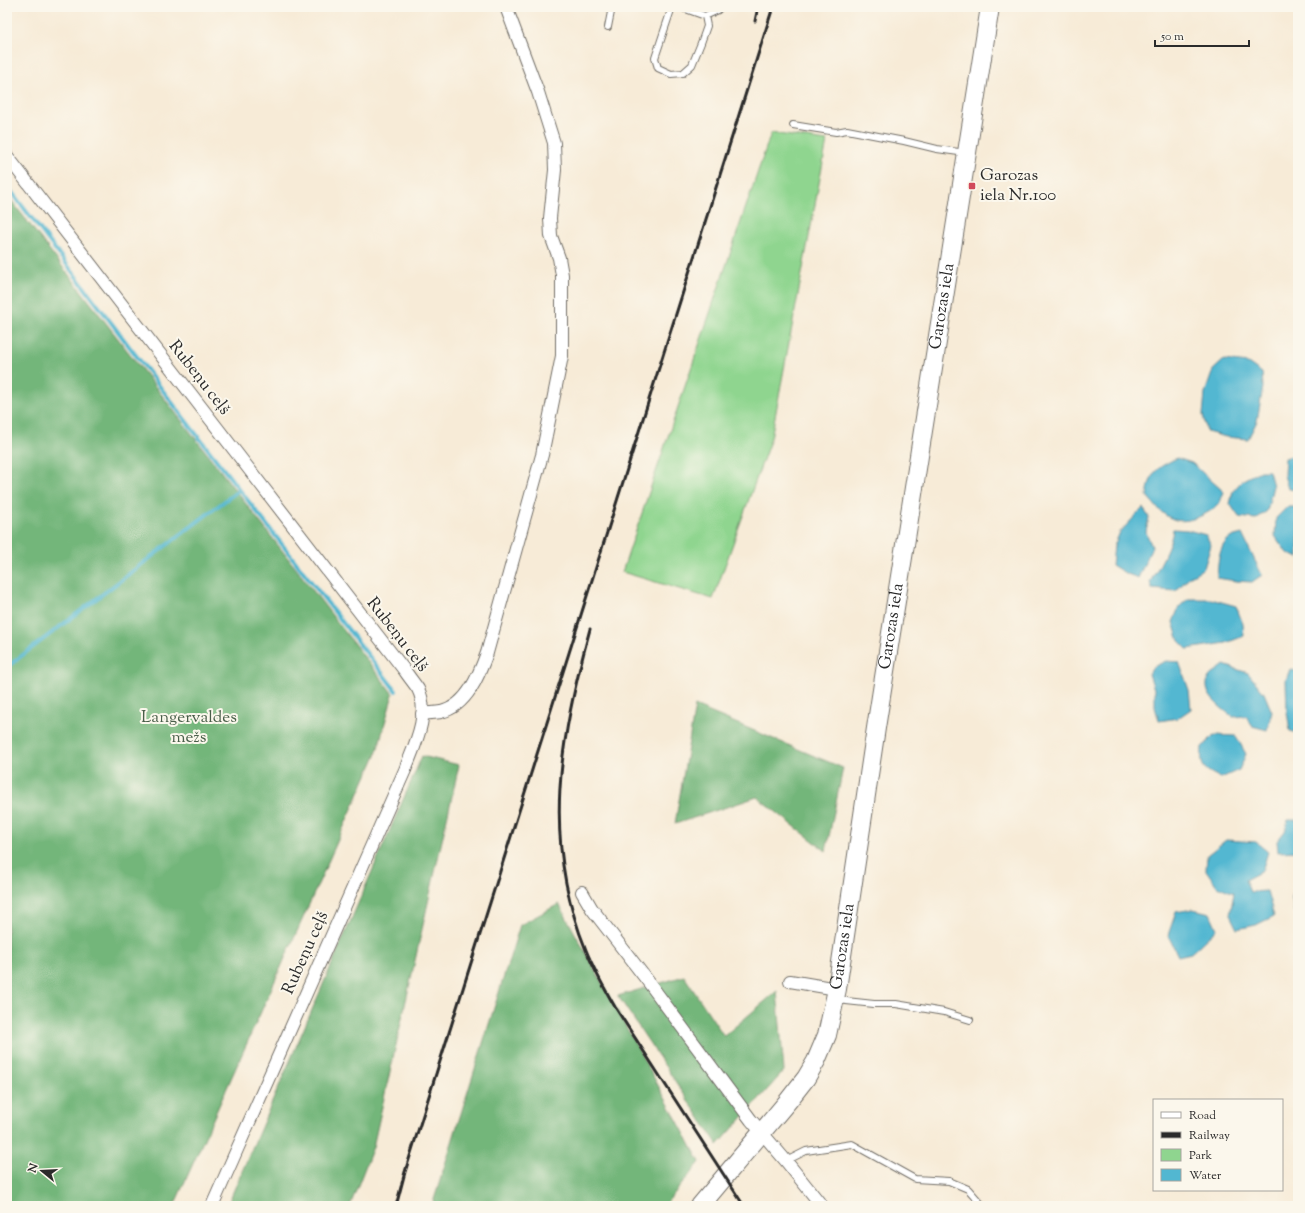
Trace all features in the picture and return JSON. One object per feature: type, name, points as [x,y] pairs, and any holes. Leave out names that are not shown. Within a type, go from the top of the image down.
[{"type":"main road","name":"Garozas iela","points":[[700,1206],[806,1078],[816,1061],[827,1035],[836,994],[875,736],[990,7]]},
{"type":"street","points":[[422,714],[442,712],[454,706],[466,695],[479,676],[487,653],[542,455],[562,356],[562,275],[559,258],[551,236],[550,218],[555,170],[554,143],[538,92],[506,7]]},
{"type":"street","name":"Rubeņu ceļš","points":[[7,156],[405,671],[418,690],[423,706],[418,734],[405,770],[212,1206]]},
{"type":"street","points":[[582,892],[592,909],[645,976],[762,1133],[822,1206]]},
{"type":"street","points":[[790,981],[836,994]]},
{"type":"lane","points":[[608,27],[612,7]]},
{"type":"lane","points":[[672,7],[655,58],[658,68],[671,74],[683,73],[692,65],[707,26],[705,16]]},
{"type":"lane","points":[[680,7],[705,16],[718,10],[720,7]]},
{"type":"lane","points":[[793,125],[836,132],[847,130],[937,149],[967,153]]},
{"type":"lane","points":[[836,994],[874,1004],[896,1004],[944,1012],[970,1020]]},
{"type":"lane","points":[[786,1161],[806,1150],[852,1144],[915,1179],[949,1181],[968,1189],[983,1206]]},
{"type":"green space","points":[[771,133],[827,141],[771,438],[713,599],[622,572]]},
{"type":"green space","name":"Langervaldes mežs","points":[[7,195],[393,694],[376,755],[174,1206],[7,1206]]},
{"type":"green space","points":[[695,706],[843,768],[826,851],[757,797],[675,824]]},
{"type":"green space","points":[[422,756],[459,765],[373,1147],[350,1206],[227,1206]]},
{"type":"green space","points":[[559,904],[700,1162],[664,1206],[432,1206],[520,925]]},
{"type":"green space","points":[[684,976],[724,1036],[777,991],[784,1071],[718,1145],[618,996]]},
{"type":"water","points":[[1224,360],[1248,363],[1262,373],[1263,387],[1257,421],[1248,439],[1226,437],[1207,432],[1203,415],[1205,393],[1213,370]]},
{"type":"water","points":[[1298,454],[1298,490],[1288,489],[1284,475],[1285,458]]},
{"type":"water","points":[[1177,458],[1192,463],[1224,492],[1219,504],[1215,508],[1191,520],[1178,520],[1165,515],[1147,496],[1150,481],[1155,472],[1159,468]]},
{"type":"water","points":[[1260,471],[1269,471],[1273,486],[1267,511],[1256,519],[1239,517],[1230,504],[1233,491],[1243,480]]},
{"type":"water","points":[[1287,507],[1298,507],[1298,558],[1286,552],[1275,536],[1276,518]]},
{"type":"water","points":[[1143,508],[1149,517],[1146,532],[1152,547],[1138,578],[1125,573],[1112,565],[1114,546],[1120,532]]},
{"type":"water","points":[[1173,529],[1188,530],[1206,535],[1211,545],[1204,568],[1189,577],[1176,591],[1152,589],[1150,582],[1161,563]]},
{"type":"water","points":[[1242,534],[1262,575],[1252,582],[1217,578],[1219,556],[1223,546],[1230,538]]},
{"type":"water","points":[[1188,599],[1211,599],[1236,606],[1243,624],[1244,636],[1226,643],[1187,649],[1179,641],[1173,622],[1179,607]]},
{"type":"water","points":[[1166,661],[1179,662],[1189,690],[1191,709],[1178,718],[1159,721],[1155,707],[1155,692],[1149,674],[1153,667]]},
{"type":"water","points":[[1224,665],[1248,673],[1264,693],[1272,712],[1267,730],[1252,726],[1246,716],[1233,717],[1218,705],[1210,695],[1207,690],[1209,677]]},
{"type":"water","points":[[1290,669],[1298,672],[1298,733],[1290,731],[1287,712],[1286,680]]},
{"type":"water","points":[[1214,735],[1236,736],[1246,754],[1239,770],[1221,778],[1207,770],[1202,764],[1202,747]]},
{"type":"water","points":[[1288,820],[1298,820],[1298,851],[1278,852],[1277,841],[1285,831]]},
{"type":"water","points":[[1226,840],[1256,842],[1268,852],[1262,871],[1245,880],[1250,892],[1267,891],[1274,916],[1256,925],[1237,929],[1230,915],[1234,893],[1217,886],[1206,870],[1207,855]]},
{"type":"water","points":[[1295,884],[1298,884],[1298,913],[1294,912],[1292,898]]},
{"type":"water","points":[[1193,909],[1210,913],[1217,929],[1191,953],[1178,956],[1168,935],[1176,912]]},
{"type":"waterway","points":[[7,186],[183,417],[396,691]]},
{"type":"waterway","points":[[7,667],[239,490]]},
{"type":"railway","points":[[755,21],[758,7]]},
{"type":"railway","points":[[396,1206],[405,1172],[773,7]]},
{"type":"railway","points":[[590,629],[570,711],[560,790],[560,829],[563,869],[572,909],[589,957],[599,979],[615,1007],[744,1206]]},
{"type":"place","name":"Garozas iela Nr.100","points":[[972,186]]}]
